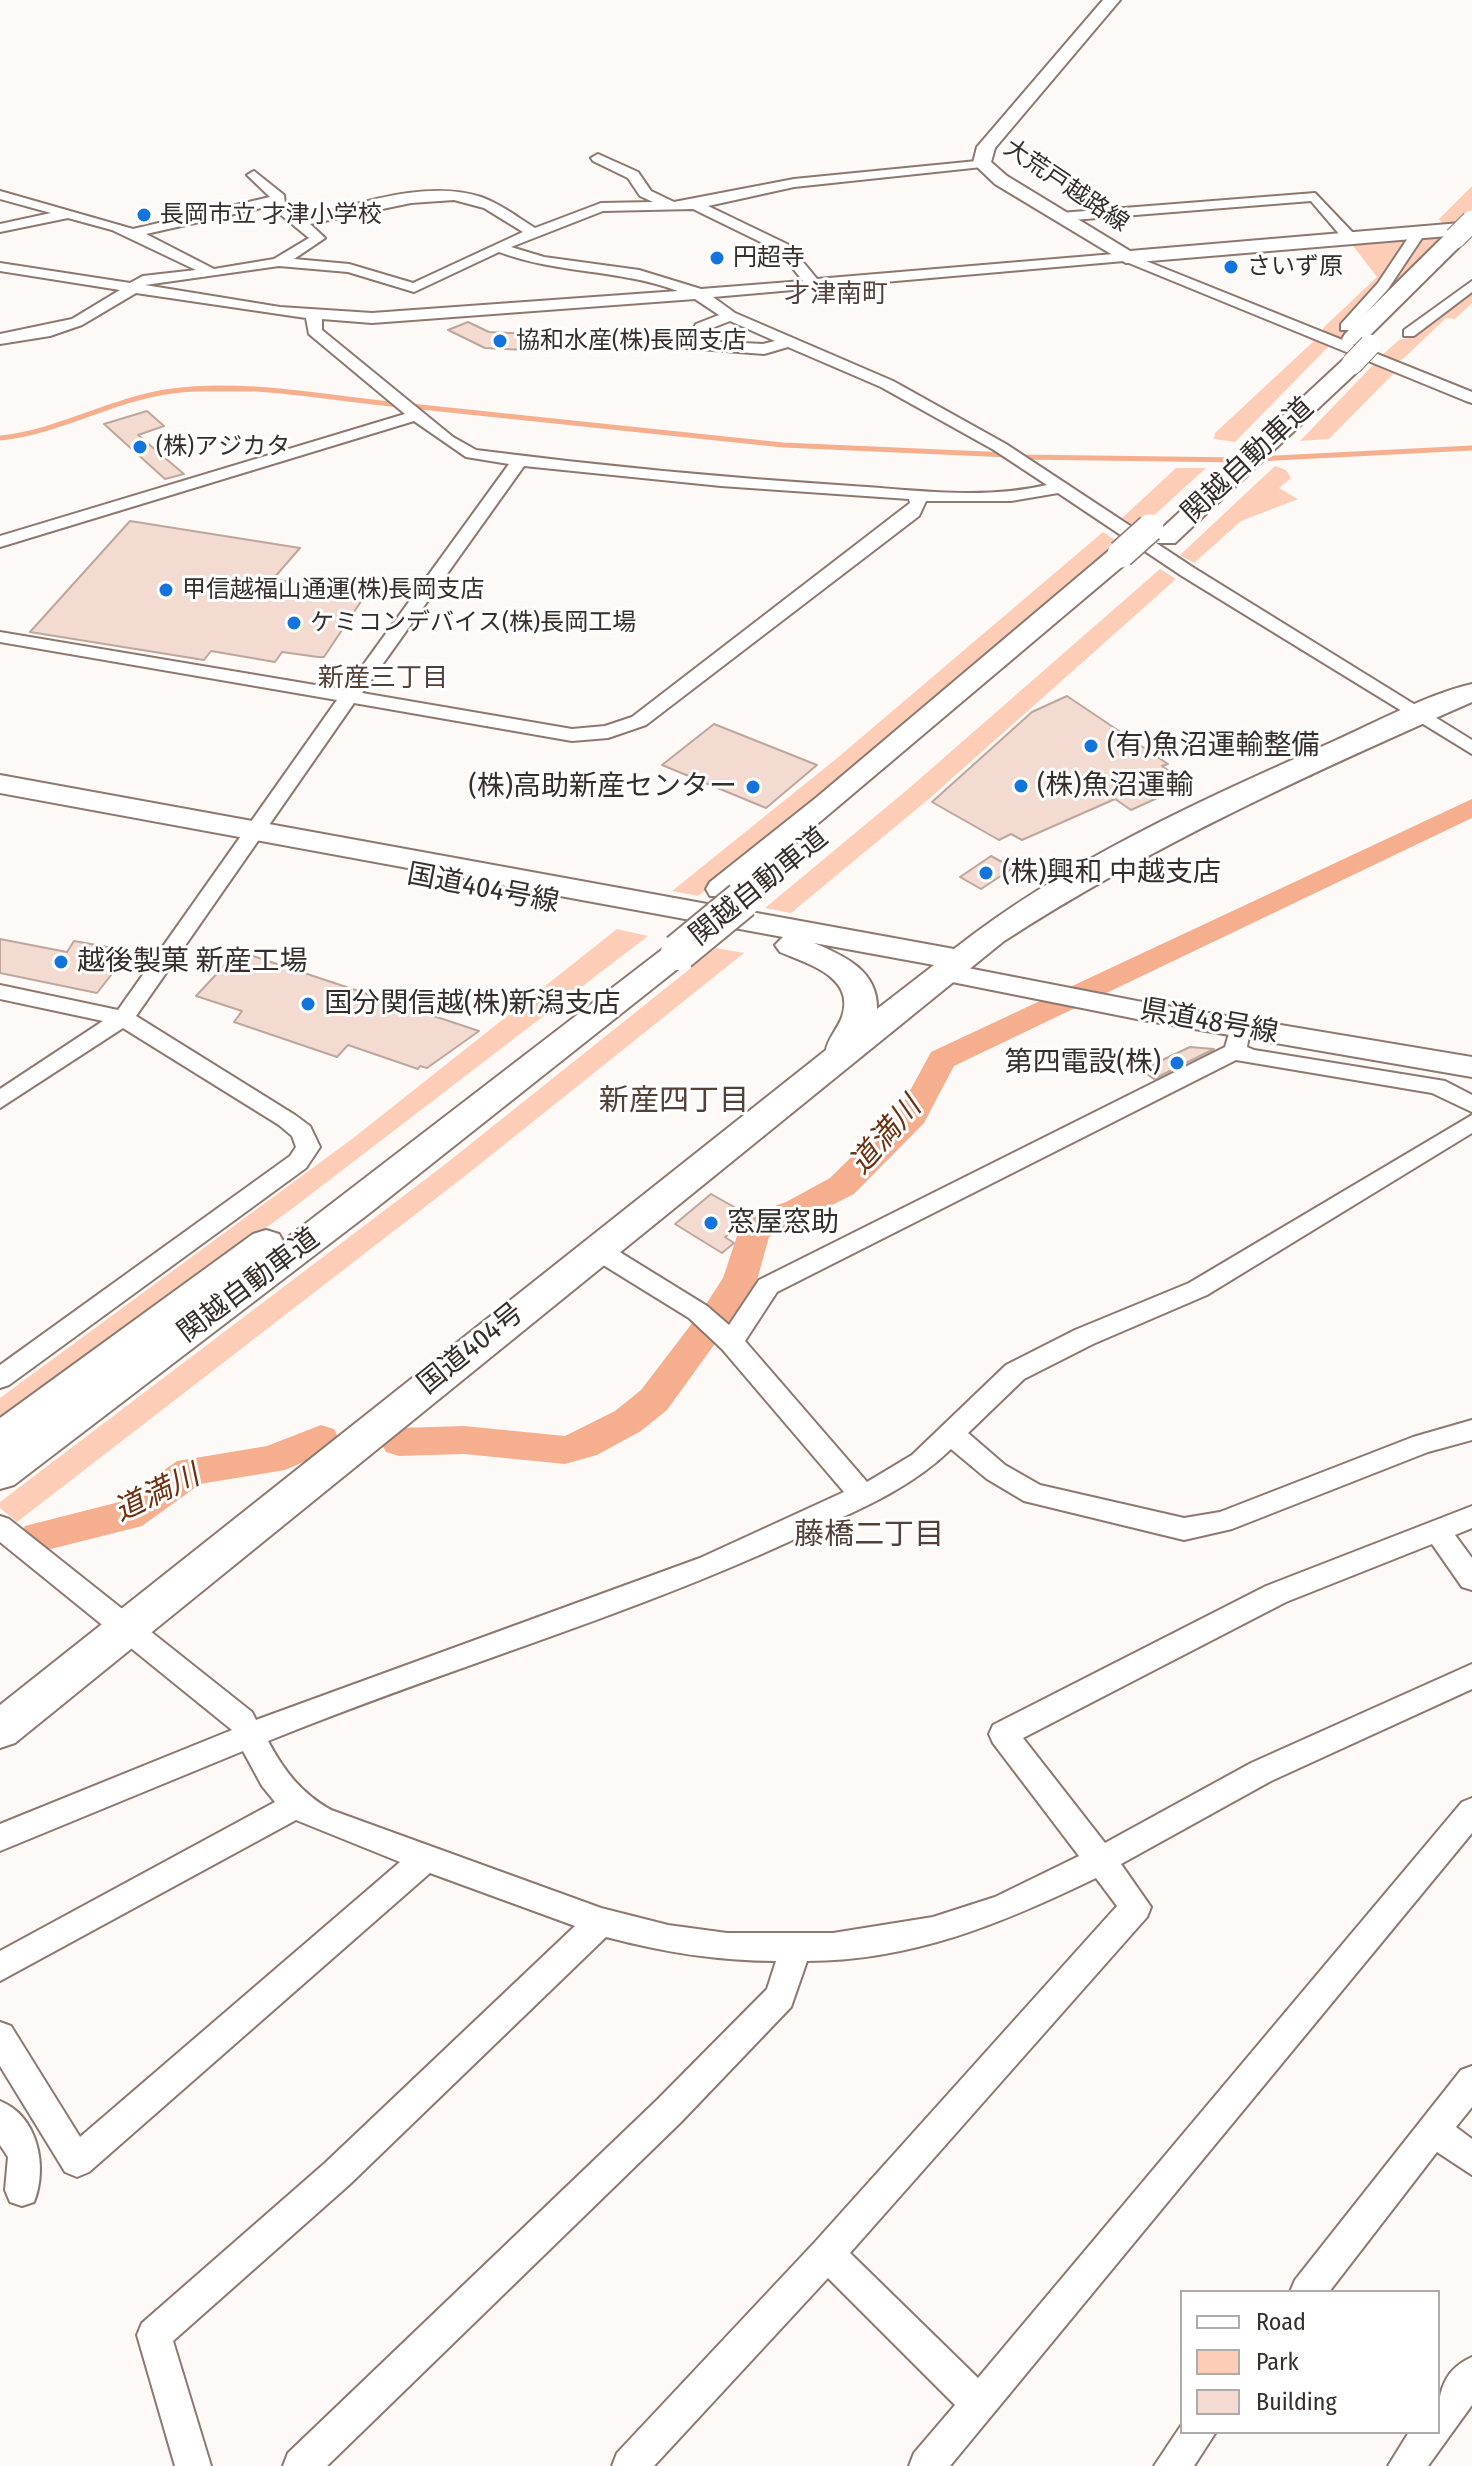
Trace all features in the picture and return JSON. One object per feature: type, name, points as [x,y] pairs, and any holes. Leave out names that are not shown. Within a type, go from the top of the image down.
[{"type":"highway","name":"関越自動車道","points":[[0,1474],[358,1203],[736,892],[863,802],[1228,467],[1276,435],[1343,360],[1356,337],[1466,237],[1472,221]]},
{"type":"highway","name":"関越自動車道","points":[[1228,467],[1251,436],[1343,360]]},
{"type":"highway","points":[[954,966],[1043,900],[1119,856],[1472,692]]},
{"type":"highway","name":"国道404号線","points":[[0,784],[633,919],[791,945],[954,966]]},
{"type":"highway","name":"国道404号線","points":[[0,795],[250,836],[954,966]]},
{"type":"highway","points":[[791,945],[829,961],[846,973],[860,990],[861,1018],[828,1066]]},
{"type":"highway","name":"関越自動車道","points":[[0,1439],[665,949]]},
{"type":"highway","name":"国道404号","points":[[0,1730],[596,1249],[954,966]]},
{"type":"main road","name":"大荒戸越路線","points":[[1112,0],[986,147],[982,163],[989,172],[1126,257],[1419,232],[1466,237]]},
{"type":"main road","name":"県道48号線","points":[[954,966],[1237,1039],[1472,1067]]},
{"type":"main road","points":[[954,966],[1472,1057]]},
{"type":"street","points":[[598,158],[636,178],[644,186],[645,193],[673,207]]},
{"type":"street","points":[[0,339],[69,325],[98,312],[143,280],[279,262],[349,268],[408,289],[533,232],[601,207],[696,205],[794,183],[982,163]]},
{"type":"street","points":[[254,175],[279,198],[279,203],[318,236],[317,241],[279,262]]},
{"type":"street","points":[[0,195],[133,233],[211,273]]},
{"type":"street","points":[[302,222],[450,196],[481,202],[533,232]]},
{"type":"street","points":[[1060,217],[1315,197],[1350,238]]},
{"type":"street","points":[[133,233],[213,213],[279,203]]},
{"type":"street","points":[[696,205],[784,248],[793,255],[811,282]]},
{"type":"street","points":[[0,228],[70,214]]},
{"type":"street","points":[[1356,337],[1383,286],[1419,232]]},
{"type":"street","points":[[498,247],[539,260],[633,273],[692,291],[730,316],[861,371],[914,398],[1000,447],[1058,488],[1472,748]]},
{"type":"street","points":[[0,267],[314,315],[422,316],[1126,257],[1472,398]]},
{"type":"street","points":[[1409,333],[1472,285]]},
{"type":"street","points":[[314,315],[314,331],[463,451],[917,497],[1008,497],[1058,488]]},
{"type":"street","points":[[730,316],[701,327],[692,345],[764,349],[787,342]]},
{"type":"street","points":[[0,542],[417,415]]},
{"type":"street","points":[[0,1100],[123,1018],[142,995],[250,836],[521,459]]},
{"type":"street","points":[[0,637],[572,735],[624,728],[639,721],[904,519],[918,503],[917,497]]},
{"type":"street","points":[[0,992],[123,1018],[287,1120],[302,1132],[308,1147],[298,1162],[0,1378]]},
{"type":"street","points":[[731,1342],[768,1286],[1237,1039],[1250,1057],[1437,1086],[1472,1104]]},
{"type":"street","points":[[0,1838],[251,1736],[710,1566],[862,1495],[921,1462],[953,1435],[1015,1372],[1084,1337],[1198,1289],[1472,1123]]},
{"type":"street","points":[[596,1249],[698,1312],[731,1342],[862,1495]]},
{"type":"street","points":[[953,1435],[996,1472],[1033,1494],[1184,1529],[1214,1525],[1411,1447],[1472,1430]]},
{"type":"street","points":[[630,2466],[827,2254],[1136,1907],[1003,1734],[1276,1594],[1472,1517]]},
{"type":"street","points":[[0,1527],[242,1721],[272,1777],[296,1805],[320,1819],[601,1922],[668,1939],[727,1947],[796,1948],[882,1940],[966,1922],[1038,1894],[1261,1772],[1472,1676]]},
{"type":"street","points":[[1436,1529],[1472,1579]]},
{"type":"street","points":[[0,1967],[296,1805]]},
{"type":"street","points":[[927,2466],[1472,1811]]},
{"type":"street","points":[[0,2037],[77,2161],[426,1858]]},
{"type":"street","points":[[193,2466],[154,2335],[337,2174],[601,1922]]},
{"type":"street","points":[[301,2466],[669,2111],[780,1997],[796,1948]]},
{"type":"street","points":[[1309,2290],[1472,2081]]},
{"type":"street","points":[[0,2117],[25,2153],[22,2190]]},
{"type":"street","points":[[1434,2130],[1472,2159]]},
{"type":"street","points":[[827,2254],[979,2404]]},
{"type":"street","points":[[1440,2419],[1472,2375]]},
{"type":"street","points":[[1172,2466],[1196,2434]]},
{"type":"street","points":[[1406,2466],[1430,2434]]},
{"type":"green space","points":[[1472,186],[1472,213],[1461,226],[1445,227],[1439,219]]},
{"type":"green space","points":[[1405,237],[1407,242],[1352,328],[1339,340],[1324,333],[1323,328],[1377,277],[1350,242]]},
{"type":"green space","points":[[1448,237],[1374,310],[1422,239]]},
{"type":"green space","points":[[1472,292],[1472,303],[1455,319],[1446,318],[1403,359],[1394,363],[1380,357],[1399,340],[1409,338]]},
{"type":"green space","points":[[1316,339],[1331,344],[1235,442],[1214,439],[1215,433]]},
{"type":"green space","points":[[1375,363],[1395,372],[1329,439],[1300,441]]},
{"type":"green space","points":[[1275,466],[1286,470],[1291,478],[1279,488],[1298,499],[1241,521],[1194,563],[1180,555]]},
{"type":"green space","points":[[1176,468],[1206,468],[1139,529],[1122,518]]},
{"type":"green space","points":[[1103,532],[1121,544],[857,767],[698,896],[672,891],[836,759]]},
{"type":"green space","points":[[1160,569],[1176,579],[930,798],[791,913],[765,908],[907,790]]},
{"type":"green space","points":[[617,929],[648,936],[293,1208],[0,1422],[0,1398],[352,1139]]},
{"type":"green space","points":[[716,948],[744,953],[465,1176],[17,1522],[0,1508],[0,1502],[443,1166]]},
{"type":"building","name":"協和水産(株)長岡支店","points":[[468,322],[489,332],[532,334],[525,350],[485,348],[448,330]]},
{"type":"building","name":"(株)アジカタ","points":[[147,411],[164,426],[138,435],[184,474],[165,479],[104,424]]},
{"type":"building","name":"甲信越福山通運(株)長岡支店","points":[[130,521],[300,548],[273,579],[366,594],[324,657],[282,652],[275,662],[211,651],[204,660],[30,632]]},
{"type":"building","points":[[1067,696],[1168,764],[1162,766],[1188,784],[1131,810],[1115,799],[1022,840],[1011,834],[999,840],[932,802],[1032,712]]},
{"type":"building","name":"(株)高助新産センター","points":[[714,724],[817,765],[766,808],[662,765]]},
{"type":"building","name":"(株)興和 中越支店","points":[[991,856],[1013,868],[981,889],[960,877]]},
{"type":"building","name":"越後製菓 新産工場","points":[[0,939],[67,952],[74,941],[130,951],[97,993],[0,973]]},
{"type":"building","name":"国分関信越(株)新潟支店","points":[[238,951],[479,1031],[427,1068],[420,1066],[418,1069],[348,1045],[337,1057],[234,1022],[242,1011],[196,996]]},
{"type":"building","name":"第四電設(株)","points":[[1190,1047],[1214,1049],[1154,1079],[1141,1070]]},
{"type":"building","name":"窓屋窓助","points":[[711,1194],[752,1217],[725,1237],[734,1243],[722,1253],[675,1224]]},
{"type":"waterway","points":[[0,438],[44,429],[150,395],[200,388],[257,389],[399,405]]},
{"type":"waterway","points":[[184,390],[252,390]]},
{"type":"waterway","points":[[411,406],[783,445],[1009,455]]},
{"type":"waterway","points":[[1256,459],[1472,448]]},
{"type":"waterway","points":[[1020,457],[1241,460]]},
{"type":"waterway","name":"道満川","points":[[399,1442],[464,1440],[565,1450],[584,1445],[628,1421],[654,1400],[715,1318],[740,1280],[753,1232],[764,1222],[798,1210],[842,1186],[913,1115],[942,1059],[1472,807]]},
{"type":"waterway","name":"道満川","points":[[39,1537],[129,1515],[149,1504],[190,1471],[272,1460],[321,1439]]},
{"type":"place","name":"長岡市立 才津小学校","points":[[144,215]]},
{"type":"place","name":"円超寺","points":[[717,258]]},
{"type":"place","name":"さいず原","points":[[1231,267]]},
{"type":"place","name":"協和水産(株)長岡支店","points":[[500,341]]},
{"type":"place","name":"(株)アジカタ","points":[[140,447]]},
{"type":"place","name":"甲信越福山通運(株)長岡支店","points":[[166,590]]},
{"type":"place","name":"ケミコンデバイス(株)長岡工場","points":[[294,623]]},
{"type":"place","name":"(有)魚沼運輸整備","points":[[1091,746]]},
{"type":"place","name":"(株)魚沼運輸","points":[[1021,786]]},
{"type":"place","name":"(株)高助新産センター","points":[[753,787]]},
{"type":"place","name":"(株)興和 中越支店","points":[[986,873]]},
{"type":"place","name":"越後製菓 新産工場","points":[[61,962]]},
{"type":"place","name":"国分関信越(株)新潟支店","points":[[308,1004]]},
{"type":"place","name":"第四電設(株)","points":[[1177,1063]]},
{"type":"place","name":"窓屋窓助","points":[[711,1223]]},
{"type":"district","name":"才津南町","points":[[836,295]]},
{"type":"district","name":"新産三丁目","points":[[383,679]]},
{"type":"district","name":"新産四丁目","points":[[674,1102]]},
{"type":"district","name":"藤橋二丁目","points":[[869,1536]]}]
